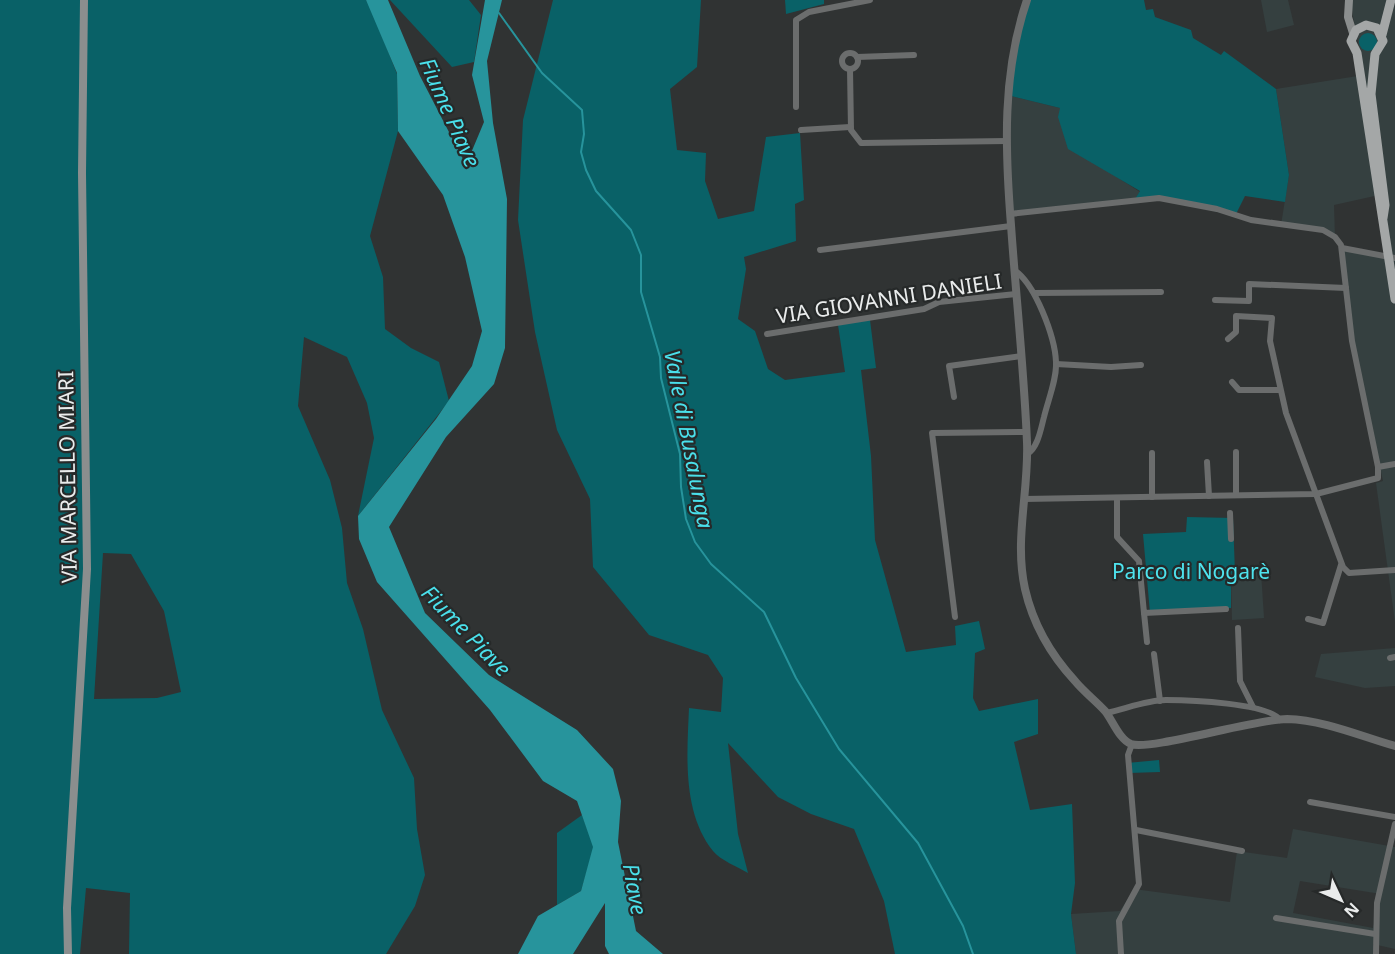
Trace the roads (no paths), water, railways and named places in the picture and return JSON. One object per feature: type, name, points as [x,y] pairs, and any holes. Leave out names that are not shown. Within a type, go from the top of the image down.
[{"type":"main road","name":"VIA MARCELLO MIARI","points":[[68,954],[67,908],[87,569],[82,173],[84,0]]},
{"type":"main road","points":[[1349,3],[1353,16],[1363,25],[1373,26],[1382,35]]},
{"type":"main road","points":[[1349,3],[1348,17],[1353,33],[1352,45],[1357,53],[1383,218],[1392,258],[1395,299]]},
{"type":"main road","points":[[1373,26],[1391,3]]},
{"type":"main road","points":[[1357,53],[1366,56],[1375,54],[1382,46],[1382,35],[1391,3]]},
{"type":"main road","points":[[1353,33],[1363,25]]},
{"type":"main road","points":[[1375,54],[1372,104],[1384,205],[1383,218]]},
{"type":"street","points":[[796,107],[796,20],[810,12],[870,0]]},
{"type":"street","points":[[1027,0],[1010,63],[1007,141],[1008,186],[1027,432],[1024,499],[1019,535],[1025,587],[1035,625],[1071,677],[1106,713],[1129,743],[1128,755],[1139,880],[1136,892],[1119,921],[1121,954]]},
{"type":"street","points":[[850,69],[843,65],[842,57],[850,53],[857,57],[914,55]]},
{"type":"street","points":[[850,69],[856,65],[857,57]]},
{"type":"street","points":[[850,69],[850,127],[861,143],[1007,141]]},
{"type":"street","points":[[801,130],[850,127]]},
{"type":"street","points":[[1010,214],[1159,198],[1217,209],[1251,220],[1323,230],[1338,239],[1342,248],[1352,341],[1378,467],[1378,478],[1316,494],[1024,499]]},
{"type":"street","points":[[820,250],[1011,226]]},
{"type":"street","points":[[1342,248],[1392,258]]},
{"type":"street","points":[[1014,270],[1021,274],[1034,293],[1053,343],[1056,364],[1041,428],[1032,452],[1027,454]]},
{"type":"street","points":[[1215,300],[1249,301],[1249,284],[1346,288]]},
{"type":"street","points":[[1034,293],[1161,292]]},
{"type":"street","name":"VIA GIOVANNI DANIELI","points":[[767,334],[924,309],[939,302],[1016,294]]},
{"type":"street","points":[[1228,339],[1236,332],[1236,316],[1272,318],[1270,340],[1286,413],[1341,565],[1349,573],[1395,570]]},
{"type":"street","points":[[954,397],[949,366],[1021,356]]},
{"type":"street","points":[[1056,364],[1111,367],[1141,364]]},
{"type":"street","points":[[1232,382],[1239,390],[1280,390]]},
{"type":"street","points":[[956,617],[932,433],[1027,432]]},
{"type":"street","points":[[1236,452],[1236,495]]},
{"type":"street","points":[[1152,453],[1152,497]]},
{"type":"street","points":[[1207,462],[1209,496]]},
{"type":"street","points":[[1378,467],[1395,464]]},
{"type":"street","points":[[1117,498],[1117,537],[1140,561],[1147,642]]},
{"type":"street","points":[[1230,513],[1231,539]]},
{"type":"street","points":[[1308,619],[1323,623],[1341,565]]},
{"type":"street","points":[[1144,613],[1226,609]]},
{"type":"street","points":[[1238,628],[1241,685],[1253,708]]},
{"type":"street","points":[[1154,654],[1160,701]]},
{"type":"street","points":[[1106,713],[1160,701],[1253,708],[1274,714],[1280,720]]},
{"type":"street","points":[[1129,743],[1152,744],[1248,723],[1280,720],[1308,721],[1395,746]]},
{"type":"street","points":[[1310,802],[1395,817]]},
{"type":"street","points":[[1376,954],[1377,903],[1395,824]]},
{"type":"street","points":[[1136,830],[1242,851]]},
{"type":"street","points":[[1276,918],[1375,933]]},
{"type":"waterway","name":"Valle di Busalunga","points":[[499,13],[542,73],[582,110],[584,134],[581,152],[586,170],[596,191],[631,230],[641,255],[641,292],[660,357],[661,378],[680,454],[681,487],[686,519],[695,542],[711,564],[764,612],[796,678],[839,749],[918,843],[963,926],[973,954]]},
{"type":"water label","name":"Fiume Piave","points":[[451,112]]},
{"type":"water label","name":"Fiume Piave","points":[[467,630]]},
{"type":"water label","name":"Piave","points":[[636,889]]},
{"type":"park label","name":"Parco di Nogarè","points":[[1191,571]]}]
